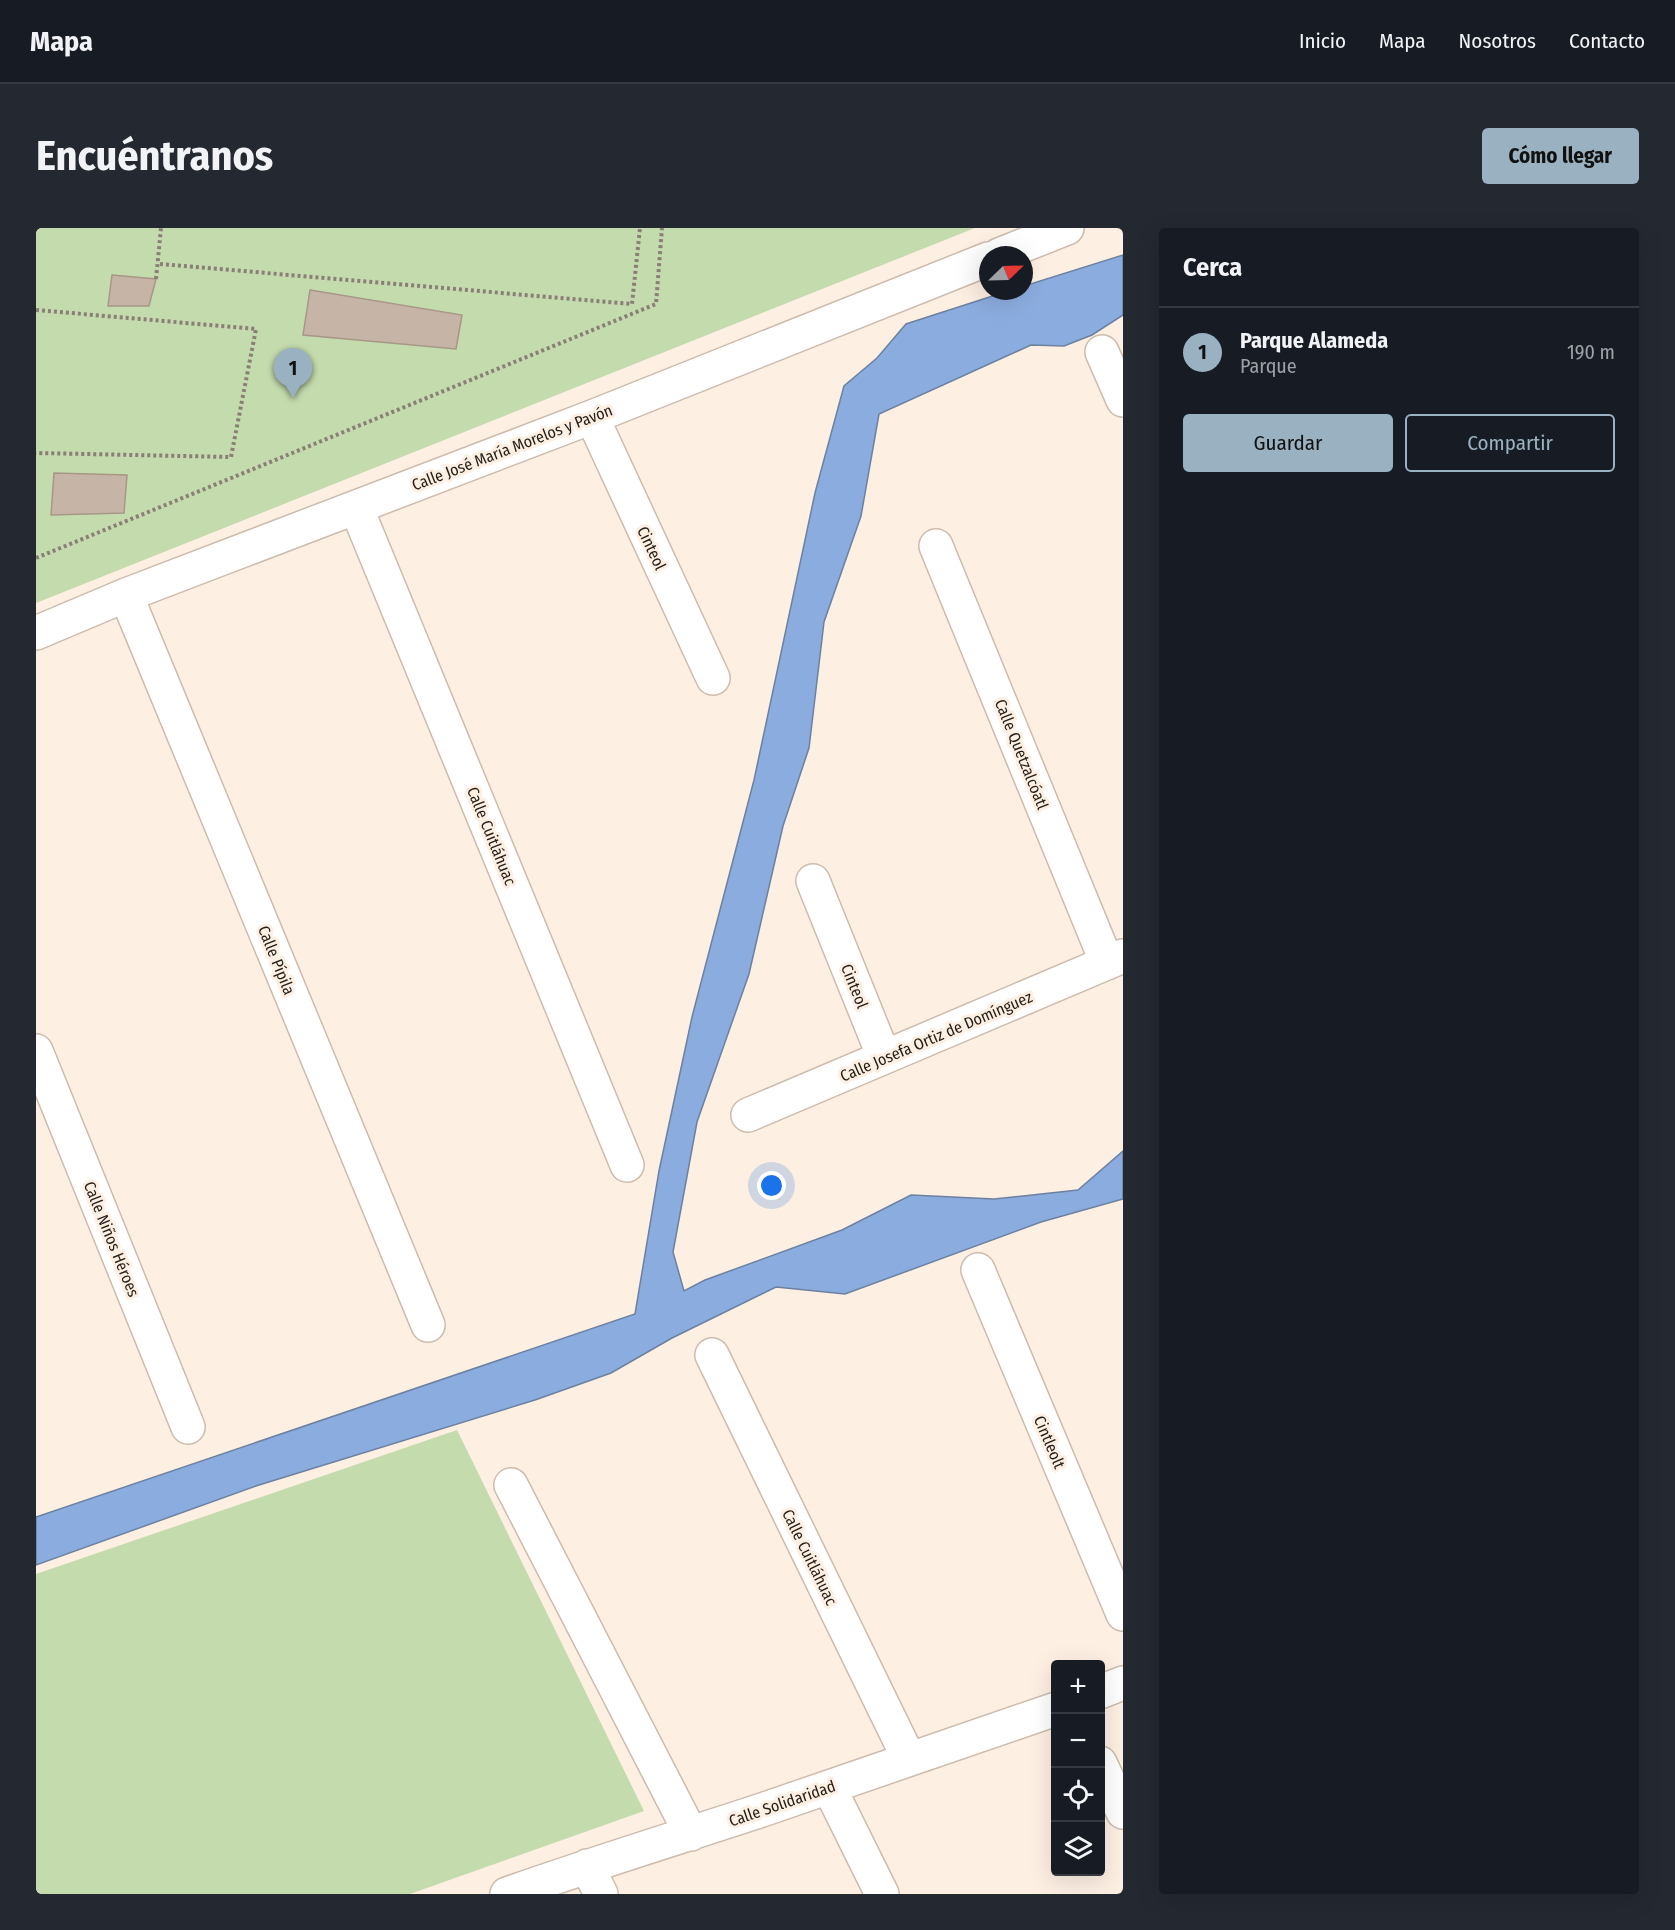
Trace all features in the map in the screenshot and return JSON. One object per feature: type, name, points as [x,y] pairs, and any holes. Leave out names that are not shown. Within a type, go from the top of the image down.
[{"type":"street","points":[[1021,246],[1066,228]]},
{"type":"street","name":"Calle José María Morelos y Pavón","points":[[36,633],[126,595],[592,417],[979,263]]},
{"type":"street","points":[[1102,352],[1123,400]]},
{"type":"street","name":"Cinteol","points":[[592,417],[713,678]]},
{"type":"street","name":"Calle Cuitláhuac","points":[[356,507],[627,1165]]},
{"type":"street","name":"Calle Quetzalcóatl","points":[[936,546],[1115,959]]},
{"type":"street","name":"Calle Pípila","points":[[126,595],[428,1325]]},
{"type":"street","name":"Cinteol","points":[[813,881],[884,1057]]},
{"type":"street","name":"Calle Josefa Ortiz de Domínguez","points":[[748,1115],[1115,959]]},
{"type":"street","name":"Calle Niños Héroes","points":[[36,1051],[188,1428]]},
{"type":"street","name":"Cintleolt","points":[[978,1270],[1123,1614]]},
{"type":"street","name":"Calle Cuitláhuac","points":[[712,1355],[909,1759]]},
{"type":"street","points":[[511,1485],[691,1834]]},
{"type":"street","points":[[1105,1690],[1123,1683]]},
{"type":"street","name":"Calle Solidaridad","points":[[507,1894],[594,1880],[691,1834],[1051,1711]]},
{"type":"street","points":[[1103,1768],[1123,1812]]},
{"type":"street","points":[[829,1788],[882,1894]]},
{"type":"path","points":[[156,279],[161,228]]},
{"type":"path","points":[[160,264],[632,304],[640,228]]},
{"type":"path","points":[[36,558],[656,303],[662,228]]},
{"type":"path","points":[[36,310],[256,329],[231,457],[36,453]]},
{"type":"green space","points":[[36,228],[975,228],[36,603]]},
{"type":"green space","points":[[457,1430],[644,1811],[410,1894],[36,1894],[36,1574]]},
{"type":"water","points":[[1123,255],[1123,315],[1092,335],[1064,346],[1031,345],[879,414],[861,516],[824,622],[809,748],[783,826],[749,974],[697,1122],[673,1252],[684,1291],[705,1280],[842,1230],[911,1195],[994,1199],[1078,1190],[1123,1151],[1123,1199],[1041,1222],[845,1294],[776,1287],[672,1338],[611,1373],[535,1400],[259,1485],[36,1565],[36,1517],[635,1314],[659,1171],[692,1017],[754,780],[815,493],[844,386],[877,358],[906,324],[980,300],[1033,300],[1033,283]]},
{"type":"building","points":[[112,275],[156,279],[149,306],[108,306]]},
{"type":"building","points":[[310,290],[462,315],[456,349],[303,335]]},
{"type":"building","points":[[54,473],[127,475],[124,513],[51,515]]},
{"type":"place","name":"Parque Alameda","points":[[293,398]]}]
